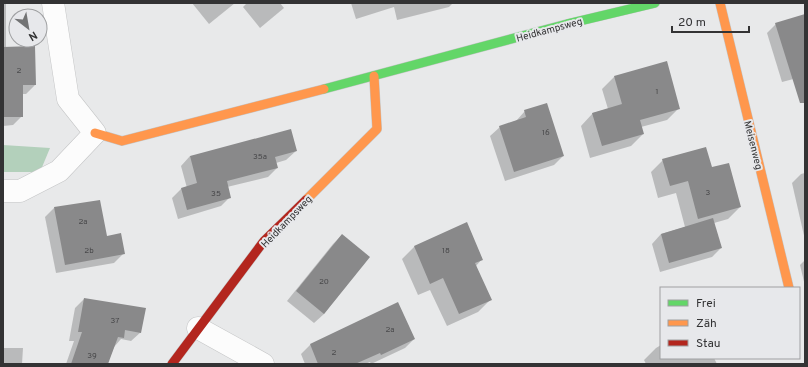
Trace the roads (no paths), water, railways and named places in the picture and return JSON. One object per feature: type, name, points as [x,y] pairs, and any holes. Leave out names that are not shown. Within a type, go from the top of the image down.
[{"type":"street","points":[[3,191],[20,191],[59,170],[95,133],[68,99],[53,3]]},
{"type":"street","name":"Heidkampsweg","points":[[95,133],[122,141],[374,76],[567,24],[655,3]]},
{"type":"street","name":"Meisenweg","points":[[720,3],[789,287]]},
{"type":"street","name":"Heidkampsweg","points":[[172,364],[264,241],[377,129],[374,76]]},
{"type":"street","points":[[198,328],[263,364]]}]
